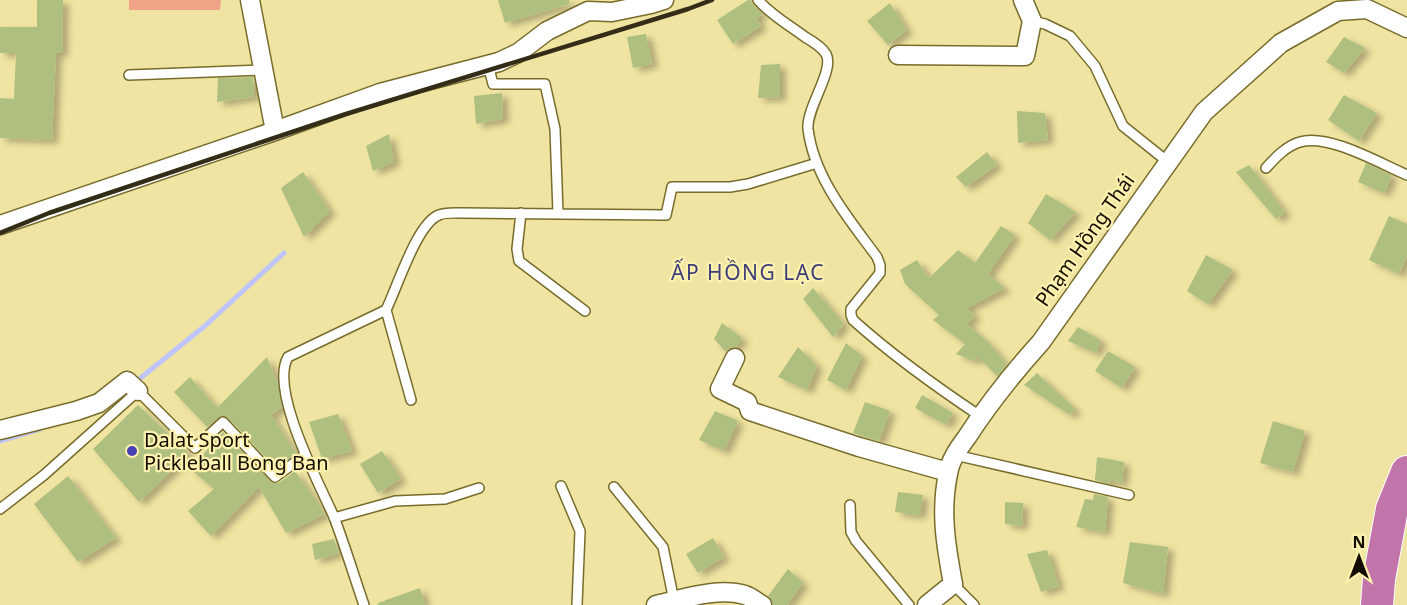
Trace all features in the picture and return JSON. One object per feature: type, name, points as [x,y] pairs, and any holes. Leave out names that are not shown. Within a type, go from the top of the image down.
[{"type":"highway","points":[[1377,605],[1379,579],[1392,509],[1407,472]]},
{"type":"street","points":[[250,0],[275,131]]},
{"type":"street","points":[[0,225],[380,93],[488,65],[518,53],[586,5],[612,12],[664,0]]},
{"type":"street","points":[[898,56],[1025,56],[1032,21],[1023,0]]},
{"type":"street","name":"Phạm Hồng Thái","points":[[953,584],[943,532],[948,472],[955,455],[980,416],[1011,375],[1041,342],[1204,112],[1281,43],[1338,11],[1367,9],[1407,28]]},
{"type":"street","points":[[735,358],[720,389],[747,402],[750,411],[859,447],[948,472]]},
{"type":"street","points":[[0,430],[76,411],[134,387]]},
{"type":"street","points":[[927,605],[953,584]]},
{"type":"street","points":[[656,605],[706,594],[729,593],[747,596],[762,605]]},
{"type":"lane","points":[[758,0],[767,11],[818,45],[827,55],[829,64],[809,115],[808,127],[817,163],[845,216],[877,257],[880,265],[880,273],[851,309],[850,315],[882,346],[980,416]]},
{"type":"lane","points":[[1032,21],[1045,24],[1070,36],[1095,66],[1123,126],[1168,162]]},
{"type":"lane","points":[[488,65],[493,84],[545,84],[555,129],[558,213]]},
{"type":"lane","points":[[129,75],[262,70]]},
{"type":"lane","points":[[1266,168],[1277,155],[1300,142],[1318,141],[1333,143],[1407,176]]},
{"type":"lane","points":[[411,400],[386,310],[411,250],[425,225],[439,215],[558,213],[666,215],[672,187],[730,187],[748,184],[817,163]]},
{"type":"lane","points":[[521,213],[517,249],[519,261],[585,311]]},
{"type":"lane","points":[[364,605],[334,518],[300,444],[284,382],[284,364],[288,357],[386,310]]},
{"type":"lane","points":[[0,509],[45,475],[134,387],[195,448],[222,422],[275,477],[305,455]]},
{"type":"lane","points":[[955,455],[1129,495]]},
{"type":"lane","points":[[561,486],[580,531],[577,605]]},
{"type":"lane","points":[[614,487],[663,547],[674,601]]},
{"type":"lane","points":[[334,518],[395,501],[445,499],[479,488]]},
{"type":"lane","points":[[850,505],[851,532],[856,541],[909,605]]},
{"type":"lane","points":[[953,584],[974,605]]},
{"type":"shaded area","points":[[129,0],[221,0],[220,10],[129,10]]},
{"type":"building","points":[[37,0],[63,0],[62,53],[56,53],[52,140],[0,138],[0,98],[14,99],[16,53],[0,53],[0,27],[37,27]]},
{"type":"building","points":[[498,0],[569,0],[569,4],[505,23]]},
{"type":"building","points":[[751,0],[763,14],[756,18],[761,26],[733,44],[717,20]]},
{"type":"building","points":[[890,3],[907,30],[888,45],[867,21]]},
{"type":"building","points":[[646,34],[652,64],[633,68],[627,37]]},
{"type":"building","points":[[1344,37],[1365,48],[1344,73],[1326,62]]},
{"type":"building","points":[[780,64],[780,97],[758,98],[761,65]]},
{"type":"building","points":[[253,77],[254,97],[217,102],[218,78]]},
{"type":"building","points":[[502,93],[503,119],[476,124],[474,96]]},
{"type":"building","points":[[1344,95],[1377,113],[1359,141],[1328,120]]},
{"type":"building","points":[[1017,111],[1045,113],[1048,140],[1018,143]]},
{"type":"building","points":[[389,134],[394,162],[373,171],[366,146]]},
{"type":"building","points":[[987,152],[997,165],[966,187],[956,177]]},
{"type":"building","points":[[1366,163],[1392,175],[1384,193],[1358,182]]},
{"type":"building","points":[[1249,165],[1285,212],[1276,219],[1236,172]]},
{"type":"building","points":[[303,172],[330,211],[304,237],[281,188]]},
{"type":"building","points":[[1046,194],[1076,212],[1050,240],[1028,223]]},
{"type":"building","points":[[1389,216],[1407,224],[1407,256],[1399,274],[1369,260]]},
{"type":"building","points":[[1001,226],[1015,235],[988,274],[1005,288],[967,308],[975,316],[967,324],[990,344],[1007,365],[997,376],[978,357],[974,361],[956,354],[965,344],[933,320],[939,315],[905,284],[900,270],[917,260],[929,278],[958,250],[975,263]]},
{"type":"building","points":[[1206,255],[1233,270],[1208,304],[1187,291]]},
{"type":"building","points":[[813,288],[844,324],[833,337],[803,299]]},
{"type":"building","points":[[722,323],[742,338],[736,347],[729,348],[726,352],[714,339]]},
{"type":"building","points":[[1078,327],[1101,340],[1096,353],[1068,341]]},
{"type":"building","points":[[846,343],[862,356],[846,390],[827,380]]},
{"type":"building","points":[[798,347],[817,366],[807,390],[778,377]]},
{"type":"building","points":[[1108,351],[1135,367],[1122,388],[1095,371]]},
{"type":"building","points":[[267,357],[278,385],[282,407],[271,415],[296,453],[276,468],[227,417],[221,416],[207,427],[174,392],[190,377],[217,408]]},
{"type":"building","points":[[1037,373],[1075,409],[1070,415],[1024,385]]},
{"type":"building","points":[[922,395],[953,413],[946,425],[915,408]]},
{"type":"building","points":[[865,402],[890,411],[879,441],[853,433]]},
{"type":"building","points":[[138,405],[189,454],[139,502],[93,449]]},
{"type":"building","points":[[715,411],[738,421],[724,451],[699,440]]},
{"type":"building","points":[[338,414],[352,451],[322,459],[309,422]]},
{"type":"building","points":[[1273,421],[1305,431],[1293,472],[1260,463]]},
{"type":"building","points":[[223,432],[272,483],[279,483],[295,471],[325,514],[286,533],[259,487],[211,536],[188,511],[214,489],[190,469]]},
{"type":"building","points":[[382,451],[401,479],[378,493],[360,464]]},
{"type":"building","points":[[1097,457],[1124,462],[1122,483],[1110,480],[1109,484],[1095,480]]},
{"type":"building","points":[[68,476],[116,538],[78,562],[34,504]]},
{"type":"building","points":[[898,492],[923,495],[920,515],[895,512]]},
{"type":"building","points":[[1094,494],[1108,497],[1105,532],[1076,527],[1085,499],[1093,500]]},
{"type":"building","points":[[1005,502],[1023,503],[1022,526],[1005,524]]},
{"type":"building","points":[[713,538],[724,557],[698,573],[686,554]]},
{"type":"building","points":[[334,539],[339,553],[315,560],[312,544]]},
{"type":"building","points":[[1130,542],[1168,547],[1163,594],[1123,583]]},
{"type":"building","points":[[1047,550],[1059,586],[1041,592],[1027,554]]},
{"type":"building","points":[[788,569],[803,583],[787,605],[773,605],[768,596]]},
{"type":"building","points":[[420,588],[425,605],[378,605],[378,603]]},
{"type":"waterway","points":[[133,384],[206,325],[284,253]]},
{"type":"waterway","points":[[0,441],[40,429]]},
{"type":"railway","points":[[0,233],[49,213],[346,114],[712,0]]},
{"type":"place","name":"Dalat Sport Pickleball Bong Ban","points":[[132,451]]},
{"type":"district","name":"ẤP HỒNG LẠC","points":[[748,273]]}]
